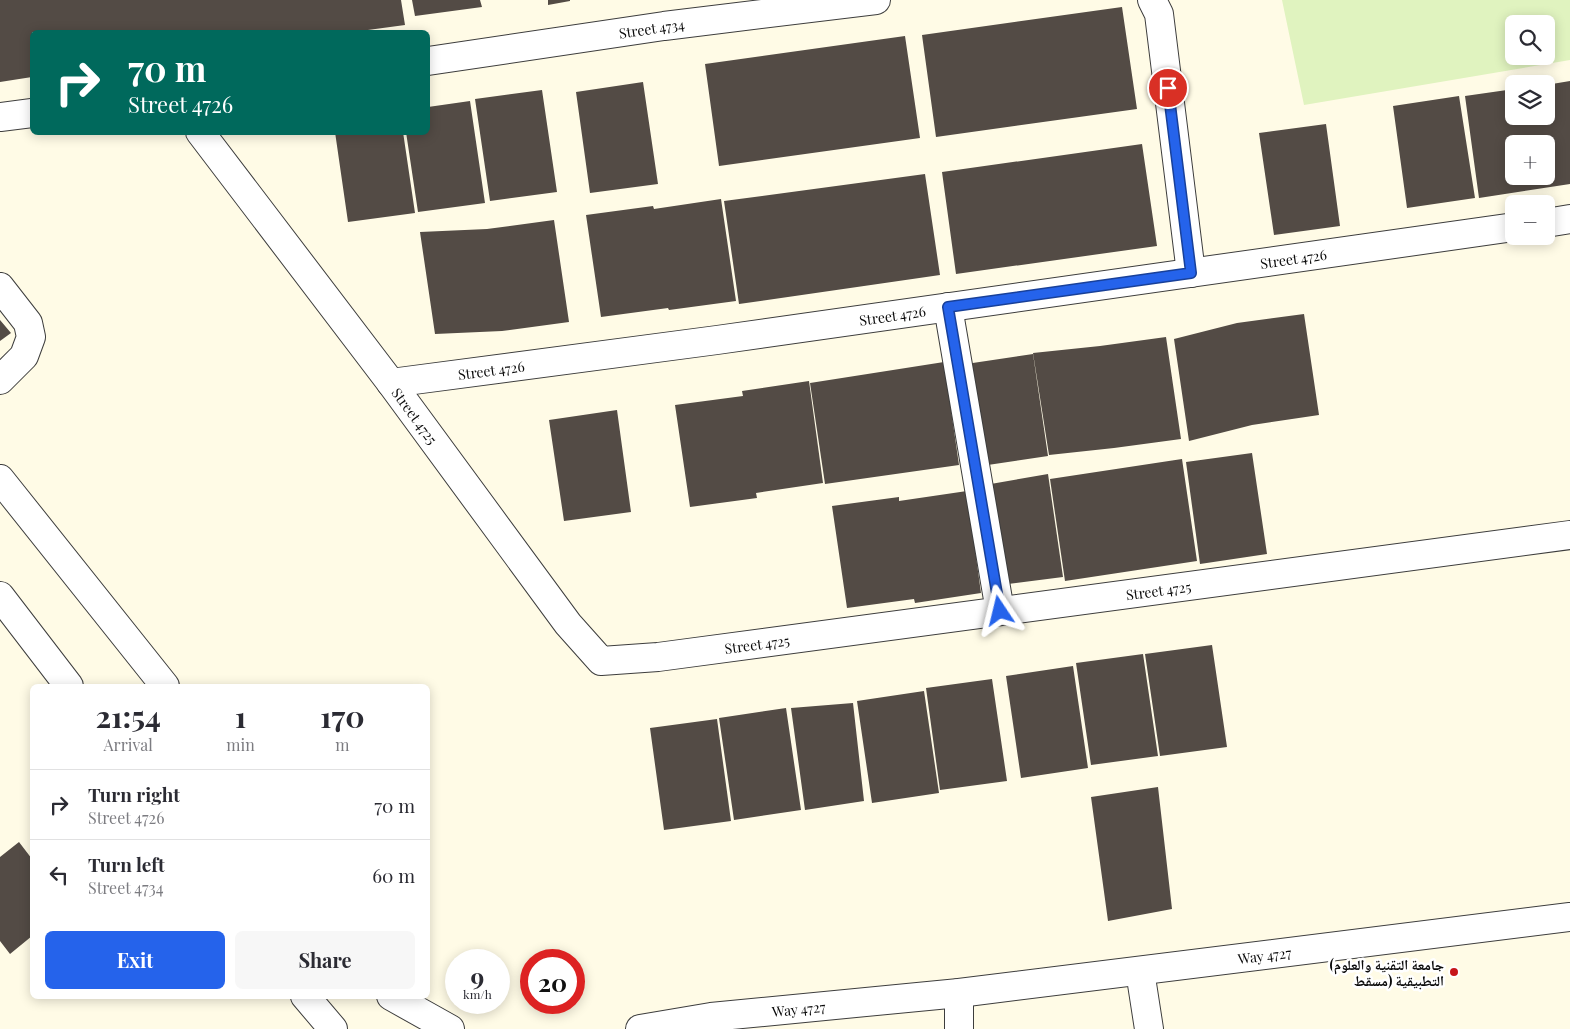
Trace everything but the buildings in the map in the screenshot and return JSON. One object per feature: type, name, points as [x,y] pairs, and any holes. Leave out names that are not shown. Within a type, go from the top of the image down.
[{"type":"street","name":"Street 4734","points":[[430,61],[664,26],[876,0]]},
{"type":"street","points":[[1152,0],[1159,14],[1191,273]]},
{"type":"street","points":[[0,117],[30,113]]},
{"type":"street","name":"Street 4725","points":[[202,135],[391,382],[568,624],[601,661],[658,657],[1570,535]]},
{"type":"street","points":[[1555,222],[1570,219]]},
{"type":"street","name":"Street 4726","points":[[391,382],[716,340],[1505,228]]},
{"type":"street","points":[[0,286],[28,323],[31,337],[24,356],[0,380]]},
{"type":"street","points":[[948,307],[1000,611]]},
{"type":"street","points":[[0,478],[163,684]]},
{"type":"street","points":[[0,596],[67,684]]},
{"type":"street","name":"Way 4727","points":[[640,1029],[710,1017],[959,993],[1570,917]]},
{"type":"street","points":[[1140,971],[1149,1029]]},
{"type":"street","points":[[959,993],[959,1029]]},
{"type":"street","points":[[308,999],[333,1029]]},
{"type":"street","points":[[396,999],[450,1029]]},
{"type":"green space","points":[[1282,0],[1570,0],[1570,60],[1555,63],[1555,15],[1505,15],[1505,65],[1540,65],[1304,105]]},
{"type":"place","name":"(جامعة التقنية والعلوم التطبيقية (مسقط","points":[[1454,972]]},
{"type":"route","points":[[1000,611],[948,307],[1191,273],[1168,88]]}]
